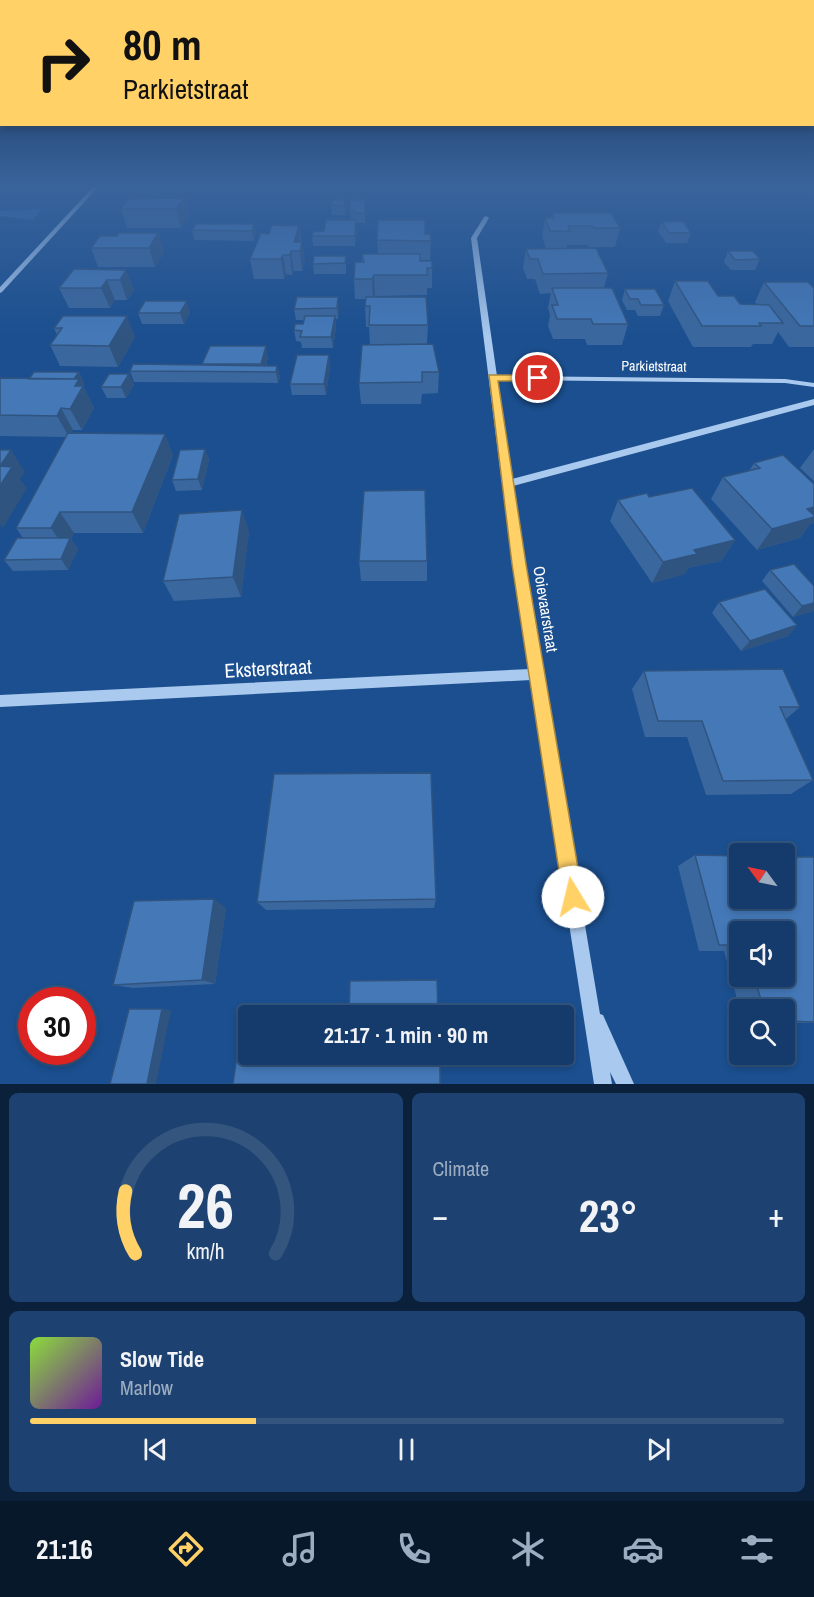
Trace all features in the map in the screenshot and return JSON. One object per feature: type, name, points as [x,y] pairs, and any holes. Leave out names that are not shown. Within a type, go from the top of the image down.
[{"type":"street","points":[[0,291],[51,236]]},
{"type":"street","name":"Ooievaarstraat","points":[[475,236],[507,484],[603,1084]]},
{"type":"street","name":"Parkietstraat","points":[[493,378],[785,381],[814,385]]},
{"type":"street","points":[[507,484],[814,402]]},
{"type":"street","name":"Eksterstraat","points":[[0,701],[537,674]]},
{"type":"street","name":"Ooievaarstraat","points":[[591,1009],[625,1084]]},
{"type":"building","points":[[100,236],[156,236],[149,248],[91,248]]},
{"type":"building","points":[[260,236],[296,236],[294,242],[302,242],[300,251],[291,251],[290,255],[283,255],[281,259],[250,259]]},
{"type":"building","points":[[377,236],[430,236],[431,241],[377,240]]},
{"type":"building","points":[[596,248],[608,273],[543,274],[538,259],[530,259],[526,249]]},
{"type":"building","points":[[728,251],[753,251],[760,259],[735,260]]},
{"type":"building","points":[[362,254],[420,254],[420,261],[432,261],[432,268],[427,268],[427,275],[374,275],[372,279],[354,279],[355,262],[364,262]]},
{"type":"building","points":[[314,256],[346,256],[345,263],[313,264]]},
{"type":"building","points":[[74,269],[126,270],[120,280],[107,280],[101,288],[59,288]]},
{"type":"building","points":[[675,281],[708,281],[718,296],[734,296],[740,304],[769,305],[783,323],[759,323],[761,326],[702,326]]},
{"type":"building","points":[[764,282],[808,282],[814,288],[814,326],[800,326]]},
{"type":"building","points":[[552,288],[612,288],[628,324],[593,324],[591,319],[557,319],[552,305],[558,305]]},
{"type":"building","points":[[625,289],[655,289],[664,305],[641,305],[638,299],[630,299]]},
{"type":"building","points":[[297,297],[338,297],[337,308],[294,309]]},
{"type":"building","points":[[366,297],[426,297],[428,325],[369,325],[370,306],[365,306]]},
{"type":"building","points":[[145,301],[187,301],[180,313],[138,313]]},
{"type":"building","points":[[63,316],[127,316],[109,346],[50,345],[62,328],[54,328]]},
{"type":"building","points":[[305,316],[335,316],[331,337],[300,337],[302,331],[294,330],[295,324],[303,324]]},
{"type":"building","points":[[433,344],[439,372],[422,372],[422,382],[359,383],[362,345]]},
{"type":"building","points":[[210,346],[266,346],[261,364],[202,364]]},
{"type":"building","points":[[297,355],[329,355],[324,384],[290,384]]},
{"type":"building","points":[[133,364],[277,366],[276,372],[130,371]]},
{"type":"building","points":[[34,372],[79,372],[74,379],[29,379]]},
{"type":"building","points":[[109,374],[129,374],[121,387],[101,387]]},
{"type":"building","points":[[0,378],[79,379],[75,386],[83,386],[70,409],[61,408],[57,416],[0,415]]},
{"type":"building","points":[[68,433],[165,434],[132,512],[60,512],[51,528],[16,528]]},
{"type":"building","points":[[205,449],[198,479],[172,480],[180,450]]},
{"type":"building","points":[[0,450],[11,450],[0,466]]},
{"type":"building","points":[[783,455],[814,484],[814,507],[807,509],[814,517],[772,529],[723,477],[760,468],[754,463]]},
{"type":"building","points":[[0,466],[12,467],[0,486]]},
{"type":"building","points":[[692,488],[735,540],[694,550],[697,554],[663,562],[618,500],[647,493],[649,497]]},
{"type":"building","points":[[425,490],[427,561],[359,561],[364,491]]},
{"type":"building","points":[[242,510],[233,577],[163,581],[179,514]]},
{"type":"building","points":[[17,538],[70,538],[61,559],[4,560]]},
{"type":"building","points":[[794,564],[814,586],[814,603],[802,606],[770,570]]},
{"type":"building","points":[[765,589],[797,625],[750,641],[719,602]]},
{"type":"building","points":[[783,669],[800,707],[780,707],[813,780],[723,781],[702,721],[658,721],[644,671]]},
{"type":"building","points":[[431,773],[436,899],[257,902],[274,774]]},
{"type":"building","points":[[695,855],[729,856],[729,909],[795,909],[795,857],[814,857],[814,1022],[795,1021],[795,999],[761,999],[757,987],[795,987],[795,921],[729,921],[729,945],[719,945]]},
{"type":"building","points":[[214,899],[202,980],[113,985],[134,901]]},
{"type":"building","points":[[437,980],[438,1005],[349,1005],[350,981]]},
{"type":"building","points":[[129,1009],[162,1009],[147,1084],[110,1084]]},
{"type":"building","points":[[238,1048],[238,1065],[440,1065],[440,1084],[233,1084]]},
{"type":"route","points":[[538,378],[493,378],[519,564],[573,897]]}]
